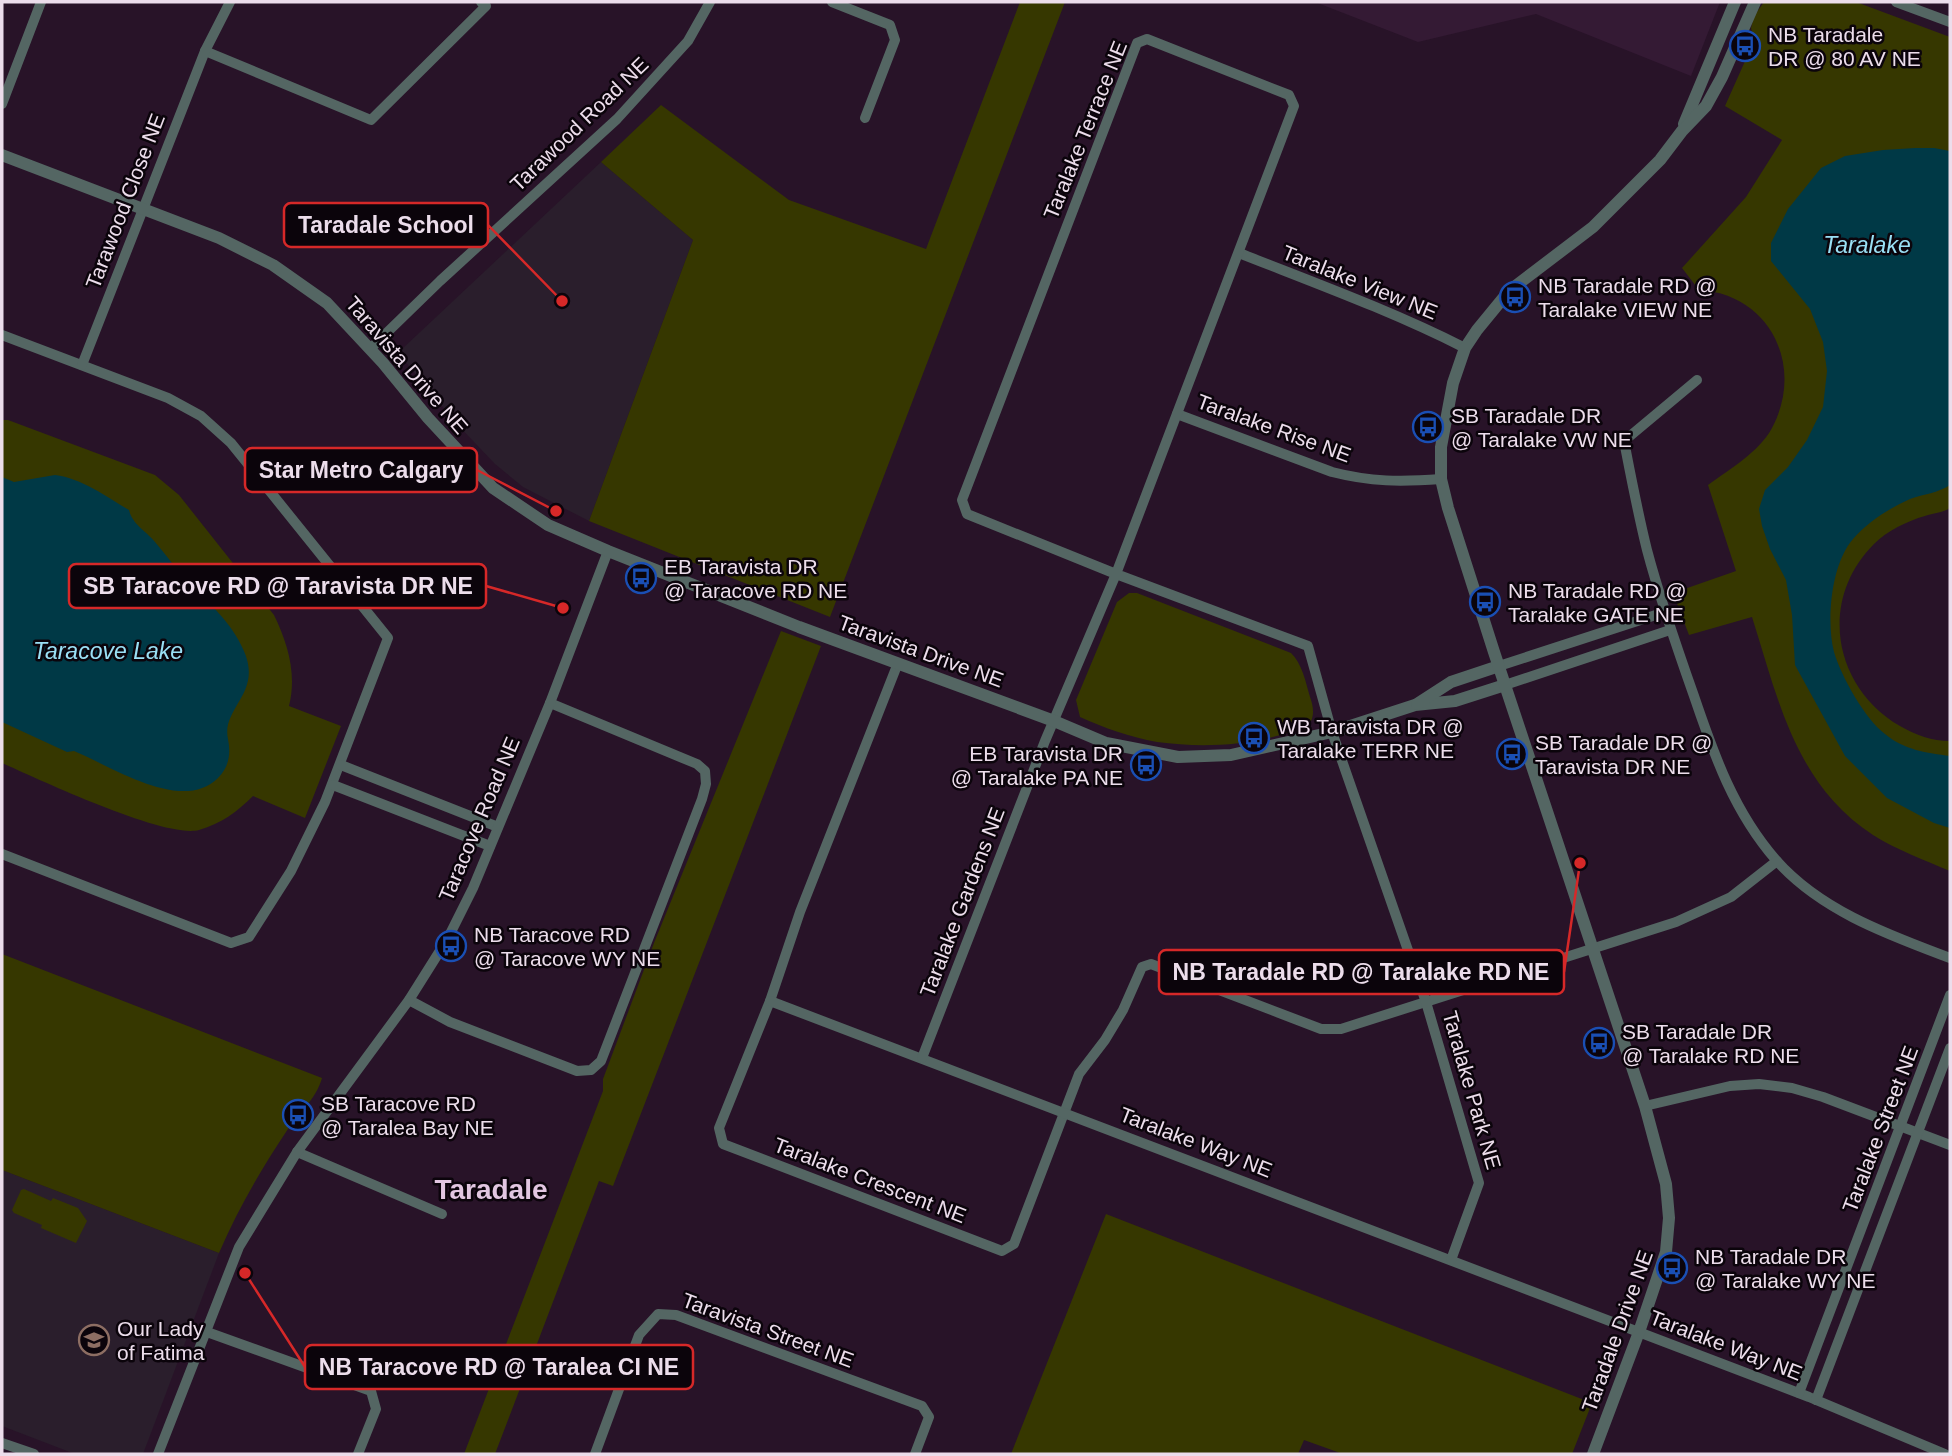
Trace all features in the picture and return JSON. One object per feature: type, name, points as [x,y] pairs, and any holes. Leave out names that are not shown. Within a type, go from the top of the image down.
[{"type":"street","points":[[2,104],[41,2]]},
{"type":"street","name":"Tarawood Close NE","points":[[82,365],[205,51],[230,2]]},
{"type":"street","name":"Tarawood Road NE","points":[[370,349],[617,119],[688,41],[710,2]]},
{"type":"street","points":[[832,2],[890,25],[895,40],[865,118]]},
{"type":"street","name":"Taradale Drive NE","points":[[1682,131],[1735,2]]},
{"type":"street","name":"Taradale Drive NE","points":[[1593,1454],[1666,1252],[1669,1218],[1666,1184],[1645,1106],[1505,685],[1441,479],[1441,447],[1453,383],[1465,348],[1476,330],[1509,291],[1593,227],[1660,160],[1706,106],[1755,2]]},
{"type":"street","points":[[1896,2],[1950,22]]},
{"type":"street","points":[[205,51],[371,120],[486,3]]},
{"type":"street","name":"Taralake Terrace NE","points":[[1054,721],[1116,574],[1294,106],[1289,95],[1147,38],[1137,43],[962,499],[967,514],[1116,574]]},
{"type":"street","name":"Taravista Drive NE","points":[[2,155],[219,238],[273,265],[327,303],[493,488],[548,525],[799,627],[1054,721],[1106,743],[1178,757],[1231,755],[1332,732],[1415,705],[1455,701],[1505,685]]},
{"type":"street","name":"Taralake View NE","points":[[1239,254],[1396,315],[1465,348]]},
{"type":"street","points":[[2,335],[168,398],[201,416],[231,443],[388,638],[341,765],[310,836],[249,937],[231,943],[2,854]]},
{"type":"street","points":[[1697,380],[1624,441],[1647,549],[1665,612],[1719,769],[1736,803],[1777,861],[1827,902],[1887,934],[1950,958]]},
{"type":"street","name":"Taralake Rise NE","points":[[1177,414],[1351,477],[1396,482],[1441,479]]},
{"type":"street","name":"Taracove Road NE","points":[[158,1454],[239,1247],[297,1152],[409,1000],[448,938],[473,888],[550,703],[608,551]]},
{"type":"street","name":"Taralake Park NE","points":[[1116,574],[1308,646],[1332,732],[1426,1002],[1479,1183],[1451,1260]]},
{"type":"street","points":[[1499,666],[1665,612]]},
{"type":"street","points":[[1505,685],[1671,630]]},
{"type":"street","points":[[770,1001],[800,912],[898,663]]},
{"type":"street","name":"Taravista Drive NE","points":[[1415,705],[1451,682],[1499,666]]},
{"type":"street","points":[[409,1000],[450,1022],[577,1071],[591,1070],[601,1061],[702,799],[706,777],[705,771],[697,764],[550,703]]},
{"type":"street","name":"Taralake Gardens NE","points":[[922,1058],[1054,721]]},
{"type":"street","points":[[341,765],[498,827]]},
{"type":"street","points":[[333,785],[490,846]]},
{"type":"street","points":[[1065,1113],[1080,1074],[1123,1010],[1142,967],[1151,964],[1331,1031],[1676,922],[1731,897],[1777,861]]},
{"type":"street","name":"Taralake Street NE","points":[[1799,1393],[1950,995]]},
{"type":"street","name":"Taralake Way NE","points":[[770,1001],[1799,1393],[1945,1454]]},
{"type":"street","name":"Taralake Crescent NE","points":[[770,1001],[719,1128],[723,1144],[1002,1251],[1014,1244],[1065,1113]]},
{"type":"street","name":"Taralake Street NE","points":[[1816,1400],[1950,1048]]},
{"type":"street","points":[[1645,1106],[1730,1086],[1759,1084],[1792,1088],[1950,1145]]},
{"type":"street","points":[[297,1152],[442,1214]]},
{"type":"street","name":"Taravista Street NE","points":[[595,1454],[639,1335],[658,1314],[676,1315],[922,1406],[929,1418],[915,1454]]},
{"type":"street","points":[[207,1332],[371,1391],[376,1409],[358,1454]]},
{"type":"street","points":[[2,1443],[34,1454]]},
{"type":"shaded area","points":[[1020,2],[1065,2],[830,617],[589,521],[693,240],[601,162],[661,105],[789,200],[926,249]]},
{"type":"shaded area","points":[[1315,2],[1720,2],[1691,76],[1536,14],[1418,42]]},
{"type":"shaded area","points":[[1764,2],[1856,2],[1950,37],[1950,508],[1904,524],[1874,544],[1856,566],[1845,591],[1840,616],[1841,641],[1848,666],[1860,689],[1877,709],[1912,732],[1930,739],[1950,741],[1950,871],[1873,835],[1846,814],[1825,791],[1793,738],[1752,617],[1689,635],[1673,593],[1736,571],[1708,485],[1760,445],[1772,428],[1781,404],[1784,381],[1782,358],[1774,337],[1762,319],[1745,305],[1724,295],[1699,290],[1682,268],[1746,197],[1782,140],[1725,106],[1754,41],[1751,28],[1754,16]]},
{"type":"shaded area","points":[[601,162],[693,240],[589,521],[523,487],[495,464],[455,422],[400,355],[401,350]]},
{"type":"shaded area","name":"Taracove Lake","points":[[2,420],[155,475],[179,495],[274,615],[290,659],[292,682],[289,706],[341,726],[305,818],[253,796],[235,812],[199,830],[159,826],[71,794],[2,763]]},
{"type":"shaded area","points":[[1129,593],[1137,593],[1291,653],[1301,668],[1312,703],[1310,723],[1298,730],[1258,740],[1190,745],[1137,738],[1080,717],[1076,700],[1117,602]]},
{"type":"shaded area","points":[[781,631],[821,646],[613,1186],[599,1181],[495,1454],[464,1454],[603,1091],[603,1079],[654,943]]},
{"type":"shaded area","points":[[2,954],[322,1078],[316,1093],[286,1132],[258,1176],[219,1253],[2,1170]]},
{"type":"shaded area","name":"Our Lady of Fatima","points":[[2,1170],[219,1253],[143,1454],[75,1454],[2,1426]]},
{"type":"shaded area","points":[[21,1190],[51,1201],[53,1198],[78,1208],[87,1221],[76,1243],[14,1213],[12,1210]]},
{"type":"shaded area","points":[[1106,1214],[1592,1403],[1572,1454],[1343,1454],[1304,1440],[1298,1454],[1011,1454]]},
{"type":"water","name":"Taralake","points":[[1915,148],[1950,151],[1950,485],[1894,507],[1872,521],[1853,539],[1835,578],[1830,625],[1834,652],[1842,673],[1862,708],[1877,727],[1908,747],[1950,756],[1950,828],[1934,823],[1887,798],[1845,756],[1795,665],[1792,615],[1786,580],[1770,549],[1759,509],[1765,490],[1788,467],[1807,440],[1823,407],[1827,371],[1823,342],[1810,309],[1771,261],[1771,243],[1788,209],[1821,168],[1845,156]]},
{"type":"water","name":"Taracove Lake","points":[[55,475],[84,484],[129,510],[136,523],[226,622],[243,649],[249,677],[227,728],[228,760],[218,778],[203,788],[186,791],[146,784],[2,722],[2,477],[14,482]]},
{"type":"place","name":"NB Taradale DR @ 80 AV NE","points":[[1745,46]]},
{"type":"place","name":"NB Taradale RD @ Taralake VIEW NE","points":[[1515,297]]},
{"type":"place","name":"Taradale School","points":[[562,301]]},
{"type":"place","name":"SB Taradale DR @ Taralake VW NE","points":[[1428,427]]},
{"type":"place","name":"Star Metro Calgary","points":[[556,511]]},
{"type":"place","name":"EB Taravista DR @ Taracove RD NE","points":[[641,578]]},
{"type":"place","name":"NB Taradale RD @ Taralake GATE NE","points":[[1485,602]]},
{"type":"place","name":"SB Taracove RD @ Taravista DR NE","points":[[563,608]]},
{"type":"place","name":"WB Taravista DR @ Taralake TERR NE","points":[[1254,738]]},
{"type":"place","name":"SB Taradale DR @ Taravista DR NE","points":[[1512,754]]},
{"type":"place","name":"EB Taravista DR @ Taralake PA NE","points":[[1146,765]]},
{"type":"place","name":"NB Taradale RD @ Taralake RD NE","points":[[1580,863]]},
{"type":"place","name":"NB Taracove RD @ Taracove WY NE","points":[[451,946]]},
{"type":"place","name":"SB Taradale DR @ Taralake RD NE","points":[[1599,1043]]},
{"type":"place","name":"SB Taracove RD @ Taralea Bay NE","points":[[298,1115]]},
{"type":"place","name":"NB Taradale DR @ Taralake WY NE","points":[[1672,1268]]},
{"type":"place","name":"NB Taracove RD @ Taralea CI NE","points":[[245,1273]]},
{"type":"place","name":"Our Lady of Fatima","points":[[94,1340]]},
{"type":"district","name":"Taradale","points":[[491,1189]]}]
